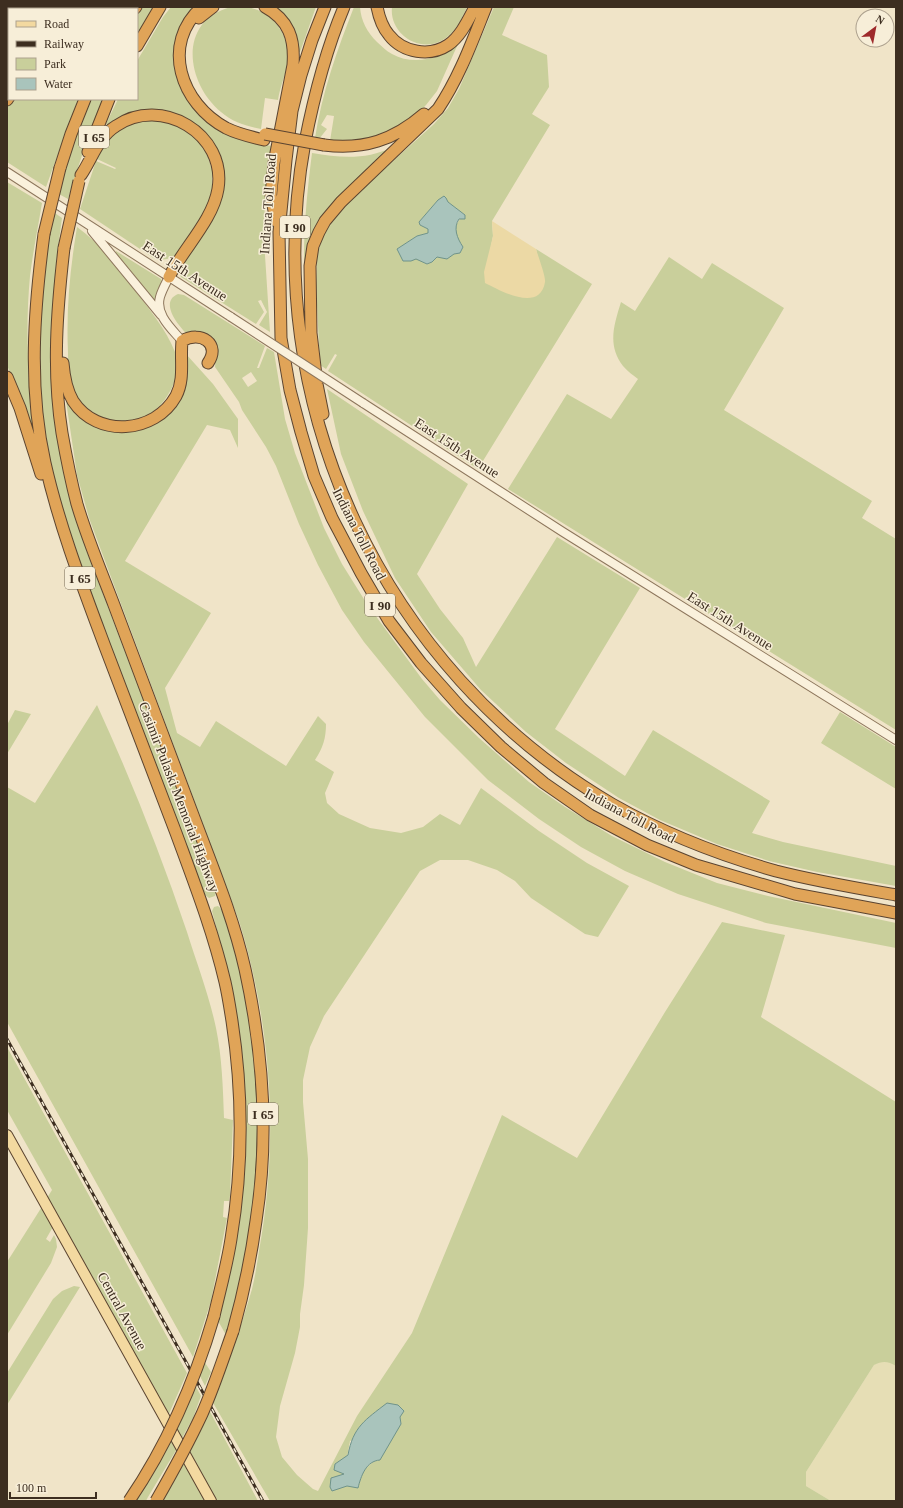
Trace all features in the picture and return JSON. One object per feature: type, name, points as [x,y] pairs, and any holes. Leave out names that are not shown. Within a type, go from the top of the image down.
[{"type":"highway","points":[[138,44],[160,7]]},
{"type":"highway","points":[[202,7],[188,23],[183,34],[179,60],[181,73],[187,87],[198,105],[215,120],[237,133],[356,152],[377,148],[396,140],[425,123]]},
{"type":"highway","points":[[213,7],[200,17],[188,36],[184,61],[192,85],[208,108],[239,128],[264,137]]},
{"type":"highway","points":[[265,7],[280,18],[287,28],[292,38],[294,51],[293,65],[274,163],[271,195],[279,232]]},
{"type":"highway","name":"Indiana Toll Road","points":[[324,7],[310,47],[292,111],[279,232],[281,338],[290,390],[314,476],[332,518],[360,573],[389,621],[421,663],[461,708],[501,747],[544,783],[590,814],[647,845],[696,865],[795,894],[896,913]]},
{"type":"highway","name":"Indiana Toll Road","points":[[344,7],[329,47],[310,114],[298,190],[295,240],[295,277],[301,344],[311,395],[326,450],[346,502],[369,550],[390,588],[440,658],[471,692],[510,730],[574,780],[612,804],[653,825],[731,857],[778,871],[896,895]]},
{"type":"highway","points":[[377,7],[379,18],[389,36],[397,43],[417,52],[430,52],[439,50],[449,44],[456,37],[475,7]]},
{"type":"highway","points":[[324,147],[356,146],[380,140],[403,130],[425,113],[443,88],[479,7]]},
{"type":"highway","points":[[326,450],[325,423],[317,384],[311,333],[310,266],[313,246],[325,221],[341,202],[438,109],[448,94],[486,7]]},
{"type":"highway","name":"Casimir Pulaski Memorial Highway","points":[[85,100],[71,134],[60,168],[44,234],[37,282],[34,373],[45,462],[64,533],[91,609],[204,906],[226,983],[237,1057],[240,1121],[238,1191],[232,1233],[214,1316],[203,1351],[188,1390],[158,1454],[129,1501]]},
{"type":"highway","name":"Casimir Pulaski Memorial Highway","points":[[109,100],[92,140],[80,178],[64,248],[57,320],[58,391],[62,429],[77,504],[225,901],[243,964],[253,1014],[263,1118],[261,1172],[257,1219],[251,1255],[233,1331],[202,1414],[176,1468],[156,1501]]},
{"type":"highway","points":[[80,178],[107,133],[124,121],[138,116],[152,114],[164,115],[187,124],[198,132],[206,141],[217,164],[219,176],[218,190],[210,212],[175,264],[169,276]]},
{"type":"highway","points":[[57,320],[64,375],[68,391],[74,402],[82,411],[93,419],[106,425],[123,427],[137,426],[159,415],[169,406],[176,395],[181,380],[182,341],[192,336],[205,339],[212,350],[208,363]]},
{"type":"highway","points":[[7,377],[25,422],[45,487],[64,533]]},
{"type":"main road","name":"Central Avenue","points":[[7,1135],[211,1501]]},
{"type":"street","name":"East 15th Avenue","points":[[7,172],[563,532],[896,740]]},
{"type":"street","points":[[87,224],[182,341]]},
{"type":"street","points":[[161,314],[159,305],[160,298],[169,276]]},
{"type":"shaded area","points":[[881,1361],[891,1362],[896,1366],[896,1501],[831,1501],[806,1486],[806,1472],[874,1365]]},
{"type":"green space","points":[[141,7],[155,7],[138,35],[138,11]]},
{"type":"green space","points":[[171,7],[195,7],[183,21],[179,32],[176,44],[176,63],[177,76],[181,88],[197,109],[214,125],[230,136],[249,142],[272,146],[265,196],[264,240],[270,332],[259,325],[267,312],[261,300],[258,301],[264,312],[256,324],[181,277],[179,273],[179,267],[213,217],[216,152],[171,113],[109,126],[106,124],[118,100],[138,100],[138,59],[163,17]]},
{"type":"green space","points":[[231,7],[247,7],[256,9],[271,18],[282,32],[288,49],[285,74],[278,100],[265,98],[261,129],[235,121],[221,112],[209,100],[200,85],[195,70],[193,54],[195,39],[202,25],[214,14]]},
{"type":"green space","points":[[270,7],[316,7],[300,52],[297,52]]},
{"type":"green space","points":[[354,7],[360,7],[363,22],[373,38],[392,54],[400,58],[418,60],[435,57],[443,54],[458,44],[437,91],[414,117],[380,136],[348,142],[330,141],[334,116],[327,115],[321,125],[327,129],[319,139],[315,138],[331,72]]},
{"type":"green space","points":[[392,7],[467,7],[454,31],[450,35],[441,41],[432,44],[423,44],[406,38],[400,32],[395,25],[392,16]]},
{"type":"green space","points":[[494,7],[514,7],[502,35],[547,55],[549,87],[532,114],[550,125],[492,221],[493,236],[489,257],[539,262],[536,249],[592,284],[478,469],[328,371],[337,355],[335,354],[326,369],[320,365],[316,285],[317,256],[323,235],[335,217],[352,198],[434,124],[448,108],[459,89]],"holes":[[[438,200],[448,202],[465,215],[456,226],[456,234],[463,247],[460,253],[437,257],[432,262],[427,264],[397,249],[417,236],[428,233],[428,229],[420,225],[419,222]]]},
{"type":"green space","points":[[12,100],[78,100],[46,187],[7,162],[7,107]]},
{"type":"green space","points":[[90,100],[105,100],[84,149],[68,199],[57,193],[67,158]]},
{"type":"green space","points":[[149,119],[177,125],[200,142],[207,154],[212,170],[212,197],[206,209],[176,255],[161,260],[155,259],[80,209],[96,161],[115,169],[116,168],[97,159],[105,143],[125,127]]},
{"type":"green space","points":[[393,147],[328,211],[305,293],[305,223],[312,153],[353,157],[373,154]]},
{"type":"green space","points":[[7,182],[42,203],[28,296],[27,336],[30,397],[34,437],[7,365]]},
{"type":"green space","points":[[52,211],[62,218],[56,263],[51,336],[54,396],[74,507],[87,552],[216,891],[215,896],[209,898],[205,895],[64,522],[48,453],[41,415],[38,362],[41,295]]},
{"type":"green space","points":[[77,227],[101,248],[121,272],[162,327],[176,354],[177,363],[175,376],[169,393],[159,407],[147,416],[133,421],[118,421],[104,418],[91,411],[80,400],[71,386],[68,375],[68,305],[72,259]]},
{"type":"green space","points":[[116,251],[161,279],[163,283],[154,302],[115,253]]},
{"type":"green space","points":[[669,257],[702,279],[712,263],[784,308],[724,410],[872,501],[862,518],[896,539],[896,730],[508,489],[567,394],[611,419],[638,379],[623,366],[618,358],[613,343],[614,327],[621,302],[635,311]]},
{"type":"green space","points":[[178,294],[184,295],[265,346],[257,368],[259,368],[267,348],[274,352],[285,419],[295,453],[324,528],[342,564],[367,604],[422,679],[440,700],[479,738],[529,782],[565,807],[612,836],[665,862],[717,883],[768,896],[896,923],[896,948],[766,923],[678,894],[625,871],[581,847],[539,819],[488,780],[425,717],[364,642],[342,610],[318,565],[299,524],[276,466],[266,447],[242,410],[239,402],[215,367],[216,353],[190,337],[179,325],[170,308],[170,302]],"holes":[[[251,372],[257,381],[248,387],[242,378]]]},
{"type":"green space","points":[[186,354],[213,384],[238,419],[238,448],[230,430],[207,425],[125,561],[211,613],[165,688],[177,733],[200,747],[216,721],[286,766],[318,716],[326,724],[326,729],[324,743],[315,760],[334,772],[325,793],[327,803],[339,814],[370,828],[401,833],[423,827],[440,814],[460,825],[481,788],[539,831],[587,863],[629,886],[598,937],[585,934],[531,898],[515,881],[497,870],[468,860],[440,860],[420,871],[324,1016],[310,1047],[303,1080],[303,1102],[308,1159],[308,1228],[300,1327],[295,1353],[280,1406],[276,1437],[282,1457],[297,1475],[313,1489],[318,1491],[357,1416],[412,1333],[502,1115],[577,1158],[665,1012],[722,922],[785,935],[761,1017],[896,1102],[896,1366],[885,1362],[874,1365],[806,1472],[806,1486],[831,1501],[270,1501],[212,1401],[234,1346],[252,1289],[257,1266],[269,1169],[269,1085],[265,1043],[259,1002],[239,921],[89,518],[77,475],[65,394],[122,431],[138,431],[153,425],[166,416],[176,404],[184,389],[187,371]],"holes":[[[400,1417],[401,1424],[375,1460],[362,1472],[344,1474],[350,1441]]]},
{"type":"green space","points":[[327,389],[468,484],[417,574],[440,609],[463,638],[476,667],[557,537],[640,588],[555,729],[625,776],[653,730],[770,801],[752,833],[783,842],[896,866],[896,886],[817,872],[769,861],[717,844],[660,820],[619,798],[566,763],[526,732],[481,690],[431,632],[395,578],[363,511],[341,454]]},
{"type":"green space","points":[[97,705],[134,789],[156,846],[203,980],[213,1016],[220,1050],[224,1118],[233,1120],[230,1196],[229,1201],[224,1201],[223,1217],[227,1218],[211,1301],[193,1357],[7,1022],[7,787],[35,803]]},
{"type":"green space","points":[[15,710],[31,714],[7,754],[7,725]]},
{"type":"green space","points":[[840,712],[896,747],[896,789],[821,743]]},
{"type":"green space","points":[[218,906],[227,921],[243,980],[248,1007],[258,1104],[257,1162],[251,1221],[241,1278],[226,1335],[217,1319],[226,1288],[234,1242],[244,1145],[245,1115],[242,1063],[235,1012],[225,961],[212,911],[214,907]]},
{"type":"green space","points":[[7,1047],[187,1373],[168,1416],[47,1198],[52,1190],[7,1110]]},
{"type":"green space","points":[[43,1205],[54,1225],[46,1239],[50,1242],[54,1235],[57,1247],[51,1263],[7,1335],[7,1262]]},
{"type":"green space","points":[[74,1286],[80,1287],[7,1405],[7,1373],[53,1299],[62,1291]]},
{"type":"green space","points":[[204,1361],[211,1372],[205,1386],[198,1372]]},
{"type":"green space","points":[[194,1383],[201,1396],[193,1418],[182,1438],[175,1426]]},
{"type":"green space","points":[[208,1408],[258,1501],[217,1501],[189,1450]]},
{"type":"green space","points":[[171,1435],[178,1447],[146,1501],[132,1501]]},
{"type":"green space","points":[[184,1459],[207,1501],[160,1501]]},
{"type":"sand","points":[[492,221],[536,249],[545,282],[542,291],[536,296],[528,298],[519,297],[500,291],[485,283],[484,272],[493,236]]},
{"type":"water","points":[[444,196],[448,202],[465,215],[465,219],[459,219],[456,226],[459,240],[463,247],[460,253],[454,254],[447,259],[437,257],[432,262],[427,264],[416,259],[411,261],[403,261],[397,249],[417,236],[428,233],[428,229],[420,225],[419,222],[438,200]]},
{"type":"water","points":[[387,1403],[398,1405],[404,1411],[400,1417],[401,1424],[380,1460],[371,1463],[368,1466],[363,1474],[358,1488],[347,1486],[332,1491],[330,1487],[331,1478],[344,1474],[334,1470],[335,1464],[348,1455],[353,1437],[361,1425],[372,1414]]},
{"type":"railway","points":[[7,1039],[263,1501]]}]
